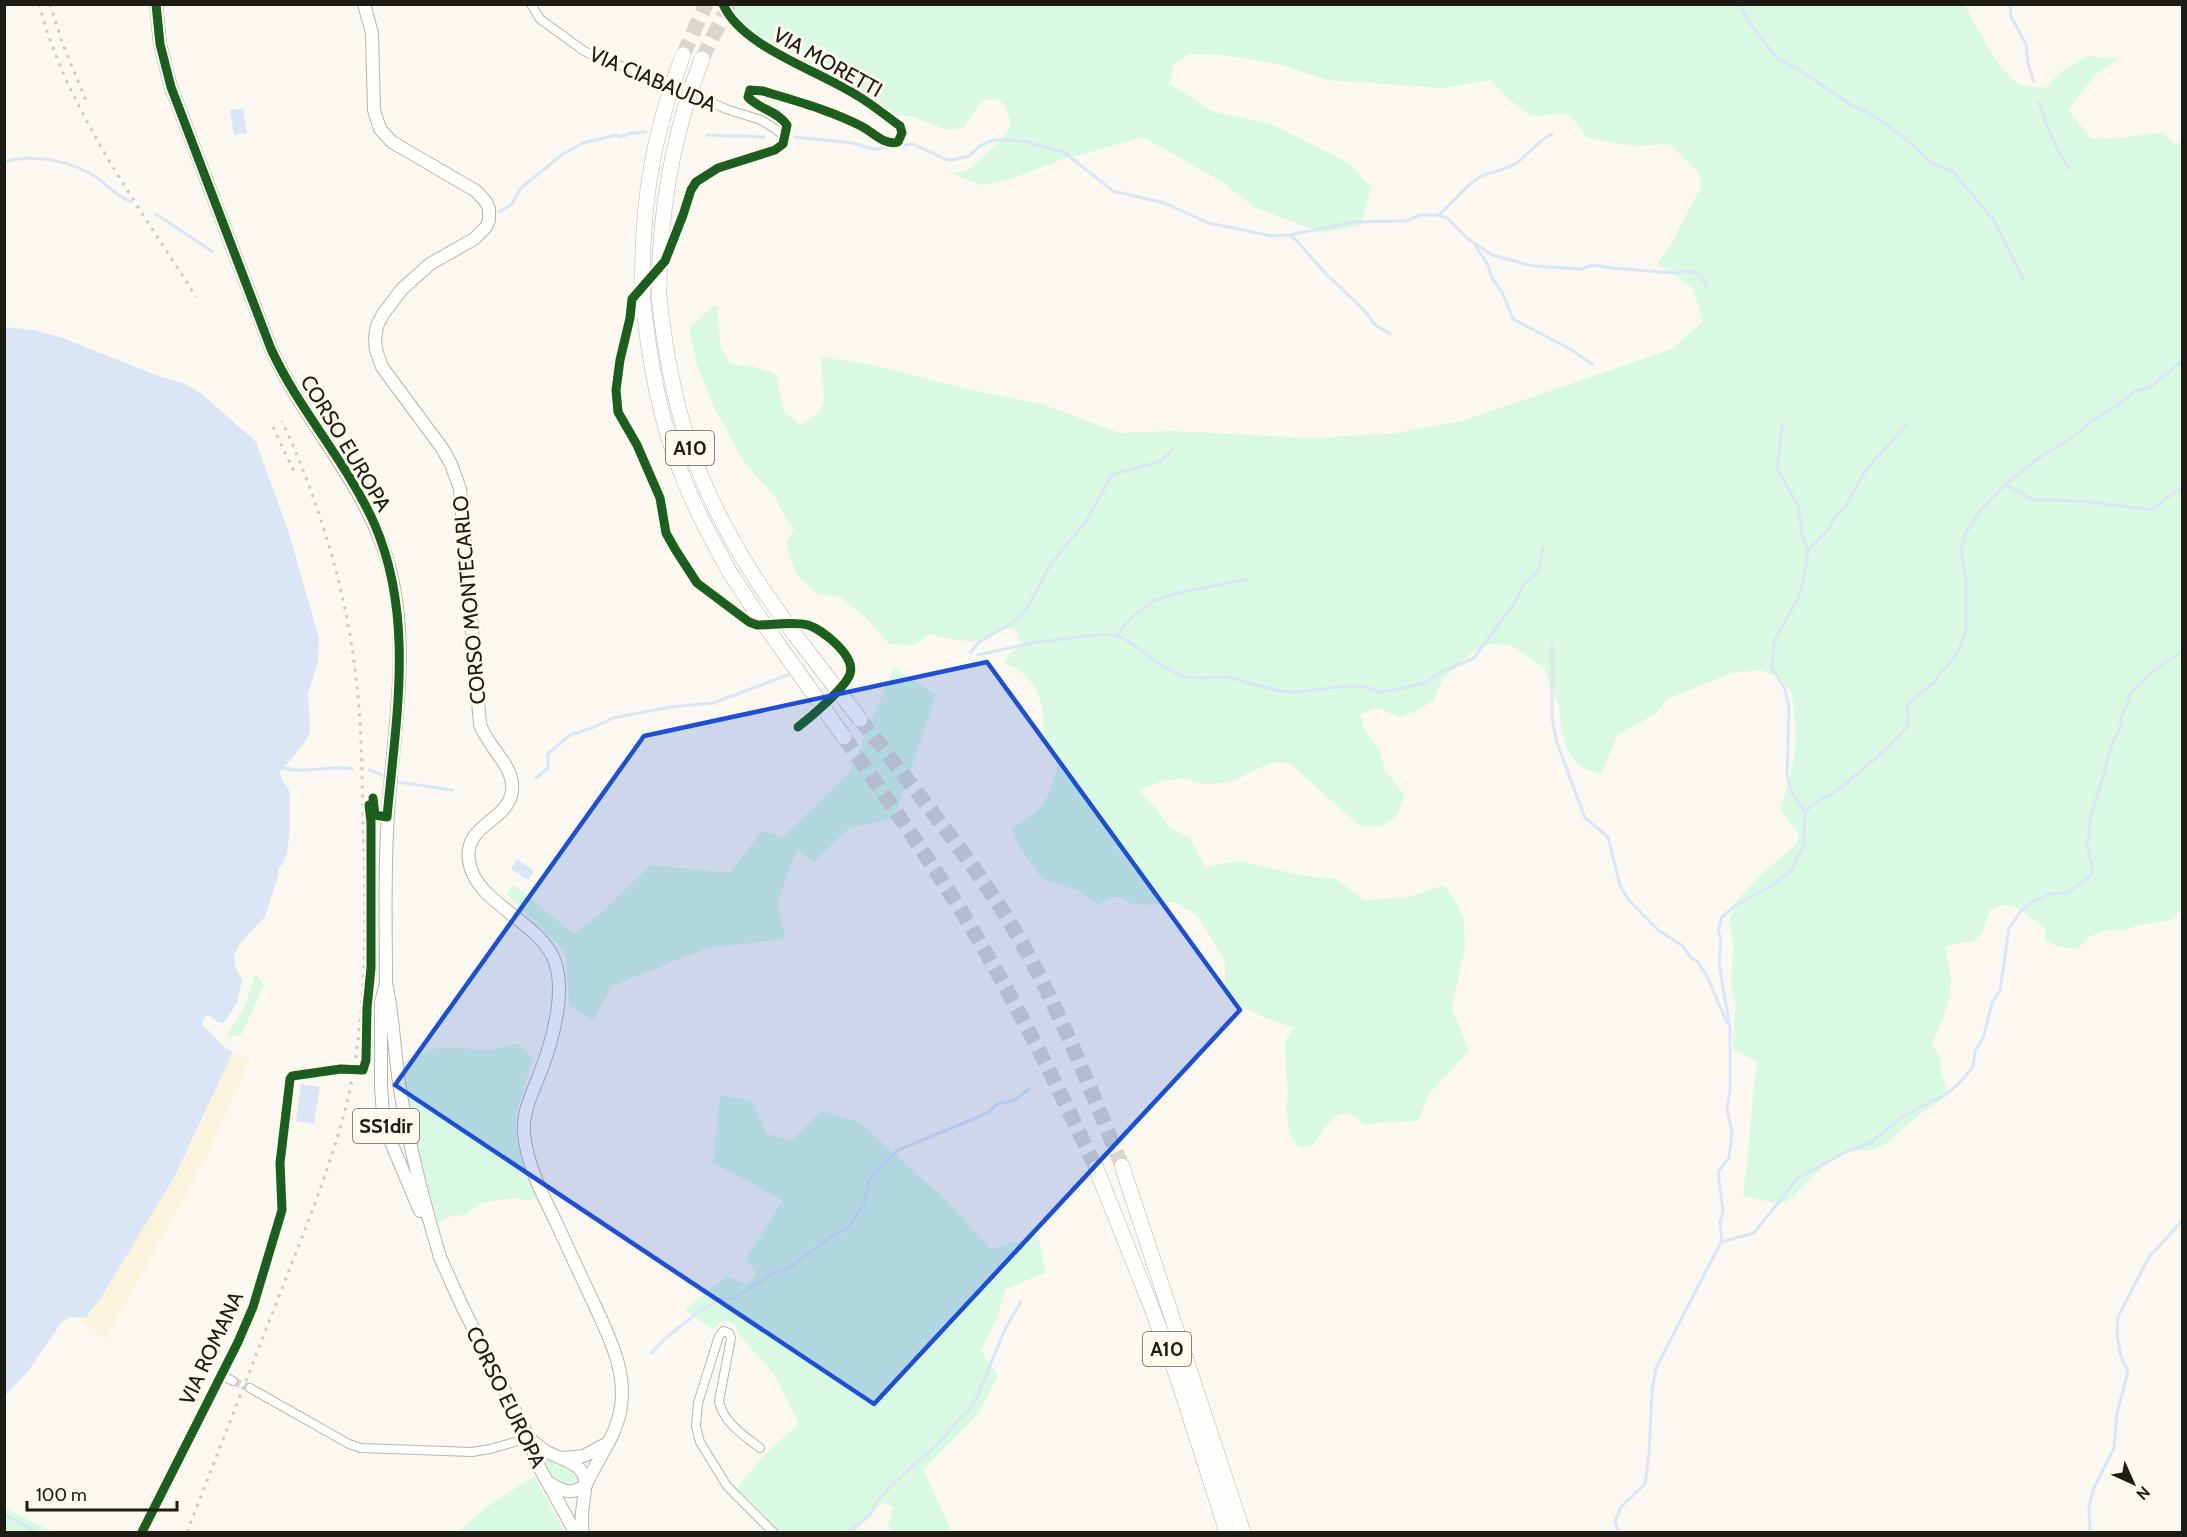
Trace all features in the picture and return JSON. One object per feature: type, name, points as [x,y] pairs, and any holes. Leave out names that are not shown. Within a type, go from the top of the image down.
[{"type":"highway","name":"A10","points":[[683,54],[660,123],[643,227],[643,302],[654,383],[672,449],[694,505],[729,571],[844,737]]},
{"type":"highway","name":"A10","points":[[702,59],[683,111],[668,179],[660,242],[659,296],[670,378],[688,444],[707,493],[721,520],[760,587],[860,719]]},
{"type":"highway","name":"A10","points":[[1122,1166],[1244,1533]]},
{"type":"highway","name":"A10","points":[[1096,1168],[1158,1326],[1227,1533]]},
{"type":"main road","name":"CORSO EUROPA","points":[[156,4],[165,67],[254,306],[279,365],[374,522],[392,577],[399,618],[400,647],[387,817],[386,983],[401,1096],[423,1198],[441,1260]]},
{"type":"main road","name":"CORSO MONTECARLO","points":[[364,4],[372,33],[374,110],[380,129],[392,142],[476,191],[486,202],[490,213],[488,224],[478,236],[430,264],[393,299],[379,320],[375,333],[375,345],[384,371],[445,452],[460,489],[480,724],[487,740],[509,772],[512,789],[509,803],[502,812],[476,833],[470,844],[469,860],[474,875],[483,887],[546,946],[558,971],[559,997],[543,1066],[526,1109],[525,1143],[534,1174],[610,1340],[619,1366],[622,1391],[621,1411],[609,1440]]},
{"type":"main road","name":"CORSO EUROPA","points":[[386,983],[381,1002],[382,1098],[390,1140],[467,1317],[575,1533]]},
{"type":"main road","points":[[382,1098],[391,1090],[401,1096]]},
{"type":"main road","name":"SS1dir","points":[[527,1433],[540,1448],[563,1458],[583,1473],[585,1485]]},
{"type":"main road","points":[[563,1458],[584,1456],[600,1448],[609,1440]]},
{"type":"main road","points":[[583,1533],[581,1517],[585,1485],[609,1440]]},
{"type":"main road","points":[[549,1483],[566,1491],[576,1492],[585,1485]]},
{"type":"street","name":"VIA CIABAUDA","points":[[531,4],[540,20],[590,54],[659,79],[726,109],[761,120],[785,138]]},
{"type":"street","name":"VIA MORETTI","points":[[723,4],[728,15],[748,36],[858,96],[900,126],[902,133],[898,142],[887,142],[844,118],[763,91],[750,90],[748,97],[752,101],[785,121],[788,130],[785,138]]},
{"type":"street","points":[[785,138],[783,144],[775,150],[718,168],[696,182],[665,261],[632,299],[620,360],[616,400],[618,412],[637,445],[660,498],[666,533],[698,583],[749,622],[757,625],[810,626],[846,653],[850,660],[849,678],[798,727]]},
{"type":"street","name":"VIA ROMANA","points":[[142,1533],[253,1307],[280,1221],[281,1170]]},
{"type":"street","points":[[760,1448],[729,1422],[720,1409],[718,1401],[731,1338],[729,1333],[723,1331],[719,1336],[698,1403],[696,1427],[700,1442],[727,1486],[774,1533]]},
{"type":"street","points":[[221,1375],[234,1381]]},
{"type":"street","points":[[250,1388],[349,1444],[361,1448],[472,1452],[514,1441],[527,1433]]},
{"type":"highlighted area","points":[[987,662],[1240,1010],[874,1404],[395,1085],[644,736]]},
{"type":"green space","points":[[1964,4],[1998,61],[2006,72],[2021,85],[2045,88],[2062,71],[2087,56],[2118,59],[2095,75],[2068,110],[2091,138],[2111,139],[2163,132],[2174,144],[2182,142],[2182,908],[2172,920],[2139,925],[2122,931],[2105,930],[2089,937],[2078,949],[2056,946],[2046,940],[2044,928],[2023,911],[2012,906],[2003,905],[1990,910],[1982,933],[1973,942],[1946,947],[1951,975],[1950,993],[1932,1045],[1940,1058],[1941,1071],[1949,1095],[1919,1115],[1883,1146],[1870,1150],[1843,1152],[1830,1159],[1791,1199],[1780,1204],[1743,1196],[1757,1062],[1732,1049],[1736,1006],[1731,986],[1733,944],[1729,922],[1735,902],[1797,843],[1799,833],[1780,810],[1792,768],[1796,738],[1792,693],[1780,678],[1760,670],[1732,673],[1669,698],[1656,713],[1617,736],[1601,775],[1579,766],[1566,748],[1559,707],[1544,668],[1511,645],[1490,644],[1471,653],[1442,680],[1434,700],[1417,711],[1398,717],[1379,708],[1360,714],[1366,733],[1380,750],[1384,769],[1404,794],[1395,817],[1384,824],[1360,826],[1289,763],[1270,763],[1224,783],[1206,784],[1184,779],[1165,780],[1139,790],[1170,828],[1190,838],[1205,867],[1239,861],[1300,875],[1336,879],[1364,900],[1406,898],[1444,885],[1458,905],[1464,921],[1465,946],[1452,1009],[1469,1051],[1429,1094],[1418,1121],[1364,1124],[1350,1114],[1340,1113],[1330,1121],[1311,1146],[1299,1147],[1290,1136],[1286,1110],[1288,1091],[1284,1044],[1294,1028],[1243,1007],[1225,990],[1225,962],[1198,916],[1174,902],[1150,905],[1132,904],[1120,897],[1109,898],[1098,905],[1078,890],[1042,879],[1018,845],[1012,828],[1033,815],[1043,804],[1057,763],[1044,734],[1043,709],[1034,685],[1024,674],[1005,663],[1011,652],[1021,647],[1017,630],[1000,630],[986,640],[980,641],[958,640],[929,634],[914,645],[889,644],[865,617],[840,597],[817,594],[796,574],[786,543],[795,527],[790,526],[775,497],[744,462],[715,409],[697,365],[689,329],[713,306],[717,307],[721,348],[730,364],[752,366],[776,374],[784,412],[800,425],[820,412],[824,400],[821,357],[873,365],[962,388],[1042,404],[1120,433],[1172,431],[1313,438],[1396,433],[1462,421],[1672,349],[1703,321],[1693,288],[1657,264],[1671,244],[1701,187],[1699,173],[1669,144],[1634,146],[1588,138],[1569,114],[1531,116],[1505,96],[1491,80],[1443,88],[1327,80],[1282,65],[1224,55],[1189,54],[1174,64],[1170,84],[1212,111],[1273,125],[1349,163],[1371,188],[1361,225],[1323,233],[1254,207],[1221,181],[1143,137],[1061,160],[1011,179],[981,185],[946,171],[957,172],[969,169],[1007,132],[1010,125],[1009,117],[999,99],[983,100],[962,128],[947,130],[911,116],[897,115],[754,37],[741,26],[728,7],[729,5]]},
{"type":"green space","points":[[894,667],[936,695],[894,819],[849,828],[814,862],[797,850],[777,903],[786,939],[707,948],[612,986],[593,1021],[569,1005],[565,951],[506,894],[514,885],[574,934],[603,911],[651,865],[730,873],[762,831],[783,837],[850,772]]},
{"type":"green space","points":[[254,975],[264,985],[241,1035],[230,1037],[228,1032],[245,1005]]},
{"type":"green space","points":[[519,1044],[533,1058],[515,1119],[518,1147],[536,1198],[528,1201],[516,1198],[481,1203],[465,1215],[452,1216],[438,1223],[414,1136],[402,1062],[433,1049],[445,1047],[491,1050]]},
{"type":"green space","points":[[720,1095],[753,1101],[767,1134],[792,1140],[821,1111],[858,1121],[947,1201],[991,1249],[1038,1235],[1046,1272],[1006,1289],[997,1318],[981,1351],[998,1375],[979,1413],[923,1470],[950,1527],[949,1532],[893,1532],[888,1527],[893,1507],[883,1502],[855,1532],[771,1532],[756,1506],[736,1489],[765,1454],[799,1424],[774,1374],[740,1336],[735,1325],[725,1320],[712,1329],[685,1310],[726,1276],[747,1284],[756,1274],[746,1258],[783,1200],[713,1163]]},
{"type":"green space","points":[[545,1456],[572,1470],[580,1478],[579,1485],[566,1486],[556,1480],[542,1459]]},
{"type":"green space","points":[[534,1476],[565,1532],[457,1532],[490,1505]]},
{"type":"green space","points":[[4,1507],[52,1532],[5,1532]]},
{"type":"sand","points":[[232,1051],[250,1060],[212,1148],[105,1340],[79,1318],[93,1310],[175,1176],[201,1125]]},
{"type":"water","points":[[243,108],[247,133],[234,135],[230,110]]},
{"type":"water","points":[[4,327],[33,330],[60,337],[153,374],[185,384],[201,393],[256,442],[289,533],[319,638],[318,662],[308,694],[310,732],[303,745],[280,772],[291,800],[291,834],[286,856],[278,869],[279,873],[265,917],[239,945],[235,965],[242,980],[237,1003],[224,1023],[219,1023],[210,1016],[204,1017],[202,1025],[232,1051],[228,1063],[175,1176],[99,1301],[86,1317],[70,1317],[61,1323],[29,1370],[5,1396]]},
{"type":"water","points":[[517,859],[534,871],[528,880],[511,869]]},
{"type":"water","points":[[301,1084],[320,1087],[314,1124],[296,1121]]},
{"type":"pier","points":[[290,792],[293,796],[294,808],[289,861],[281,870],[275,901],[268,918],[248,939],[237,955],[238,965],[245,979],[242,980],[235,965],[234,954],[265,917],[279,873],[278,869],[286,860],[290,830]]},
{"type":"waterway","points":[[1740,4],[1748,21],[1777,58],[1806,74],[1851,105],[1868,112],[1908,141],[1933,164],[1953,172],[1993,219],[2023,279]]},
{"type":"waterway","points":[[2010,4],[2011,17],[2026,44],[2028,63],[2034,82]]},
{"type":"waterway","points":[[2038,102],[2055,145],[2070,169]]},
{"type":"waterway","points":[[499,212],[511,205],[521,188],[563,154],[583,143],[615,135],[620,137],[646,132]]},
{"type":"waterway","points":[[1438,215],[1475,180],[1514,165],[1543,139],[1552,134]]},
{"type":"waterway","points":[[707,135],[764,137]]},
{"type":"waterway","points":[[795,137],[852,143],[874,149],[913,144],[951,160],[969,156],[980,146],[994,140],[1025,141],[1065,153],[1113,191],[1164,203],[1209,223],[1272,236],[1289,235],[1354,222],[1406,221],[1420,215],[1438,215],[1447,218],[1467,238],[1492,255],[1533,266],[1581,269],[1593,265],[1674,273],[1691,271],[1700,276],[1707,287]]},
{"type":"waterway","points":[[4,162],[27,158],[64,163],[86,171],[131,202]]},
{"type":"waterway","points":[[156,214],[213,252]]},
{"type":"waterway","points":[[1289,235],[1363,309],[1375,325],[1390,334]]},
{"type":"waterway","points":[[1475,245],[1502,292],[1513,319],[1572,350],[1593,365]]},
{"type":"waterway","points":[[1805,812],[1815,803],[1835,792],[1887,749],[1907,727],[1909,716],[1906,707],[1935,682],[1941,671],[1947,667],[1957,653],[1966,632],[1966,580],[1961,550],[1965,535],[1979,512],[2005,485],[2036,460],[2073,437],[2091,421],[2115,407],[2135,391],[2150,387],[2182,361]]},
{"type":"waterway","points":[[1619,1532],[1615,1521],[1621,1507],[1645,1484],[1656,1368],[1722,1240],[1720,1223],[1723,1211],[1718,1172],[1729,1158],[1732,1133],[1727,1108],[1730,1091],[1730,1029],[1719,962],[1721,941],[1718,929],[1722,917],[1736,905],[1771,886],[1791,871],[1804,845],[1805,812],[1791,791],[1787,775],[1789,708],[1785,689],[1772,668],[1774,641],[1798,599],[1809,549],[1829,529],[1866,470],[1907,424]]},
{"type":"waterway","points":[[1782,427],[1777,468],[1799,507],[1802,537],[1808,549]]},
{"type":"waterway","points":[[970,653],[979,642],[1014,622],[1025,611],[1053,561],[1086,521],[1112,475],[1161,461],[1173,449]]},
{"type":"waterway","points":[[2005,485],[2035,500],[2082,501],[2152,510],[2182,488]]},
{"type":"waterway","points":[[978,655],[1031,643],[1104,634],[1118,636],[1130,642],[1159,664],[1181,676],[1227,677],[1279,691],[1295,692],[1347,686],[1367,687],[1380,692],[1400,689],[1426,682],[1441,672],[1474,658],[1515,602],[1523,585],[1538,571],[1543,548]]},
{"type":"waterway","points":[[1116,636],[1133,616],[1153,601],[1177,593],[1248,579]]},
{"type":"waterway","points":[[1552,643],[1552,718],[1557,743],[1585,818],[1608,837],[1620,886],[1628,899],[1658,930],[1683,946],[1690,957],[1698,962],[1707,976],[1727,1023]]},
{"type":"waterway","points":[[1721,1242],[1754,1233],[1797,1179],[1847,1151],[1870,1143],[1902,1117],[1948,1093],[1973,1067],[1975,1051],[1983,1038],[1992,1003],[2000,991],[2009,928],[2030,903],[2049,894],[2069,892],[2091,875],[2092,864],[2087,847],[2091,816],[2130,695],[2148,675],[2182,651]]},
{"type":"waterway","points":[[536,778],[548,768],[548,754],[570,735],[613,718],[670,707],[713,703],[790,674]]},
{"type":"waterway","points":[[283,768],[292,770],[352,769]]},
{"type":"waterway","points":[[369,770],[382,775]]},
{"type":"waterway","points":[[398,782],[452,790]]},
{"type":"waterway","points":[[651,1353],[697,1313],[721,1299],[735,1298],[770,1275],[789,1268],[832,1236],[847,1229],[864,1204],[869,1180],[898,1150],[989,1112],[997,1104],[1013,1101],[1029,1089]]},
{"type":"waterway","points":[[2090,1532],[2089,1507],[2093,1490],[2114,1448],[2117,1413],[2128,1371],[2121,1357],[2117,1335],[2118,1317],[2149,1257],[2182,1221]]},
{"type":"waterway","points":[[848,1532],[870,1515],[877,1501],[894,1483],[940,1442],[958,1420],[967,1413],[977,1397],[1006,1327],[1021,1302]]},
{"type":"waterway","points":[[4,1514],[36,1532]]},
{"type":"tunnel","points":[[683,55],[706,4]]},
{"type":"tunnel","points":[[702,59],[729,4]]},
{"type":"tunnel","points":[[860,719],[964,855],[1016,933],[1066,1031],[1122,1166]]},
{"type":"tunnel","points":[[844,737],[928,859],[975,934],[1038,1050],[1096,1168]]},
{"type":"tunnel","points":[[233,1381],[250,1388]]},
{"type":"railway","points":[[39,4],[51,43],[86,119],[128,192],[196,297]]},
{"type":"railway","points":[[50,4],[62,42],[87,103]]},
{"type":"railway","points":[[187,1532],[330,1161],[349,1095],[360,1024],[364,941],[364,858],[360,729],[353,652],[339,584],[320,517],[282,421]]},
{"type":"railway","points":[[273,427],[296,476]]},
{"type":"cycle path","points":[[156,4],[160,44],[171,87],[271,349],[295,393],[363,500],[387,558],[395,594],[399,631],[398,705],[387,817],[375,815],[373,798]]},
{"type":"cycle path","points":[[723,4],[732,19],[746,33],[783,57],[864,99],[900,126],[902,133],[898,142],[888,142],[849,120],[800,102],[763,91],[750,90],[748,97],[752,101],[779,116],[787,125],[783,144],[775,150],[718,168],[696,182],[665,261],[632,299],[620,360],[616,390],[618,412],[637,445],[660,498],[666,533],[697,583],[749,622],[757,625],[802,624],[814,628],[837,645],[848,659],[851,667],[850,674],[842,687],[798,727]]},
{"type":"cycle path","points":[[142,1532],[238,1342],[253,1307],[282,1210],[280,1163],[290,1079],[292,1076],[341,1069],[363,1070],[366,1060],[367,1008],[371,968],[369,805]]}]
